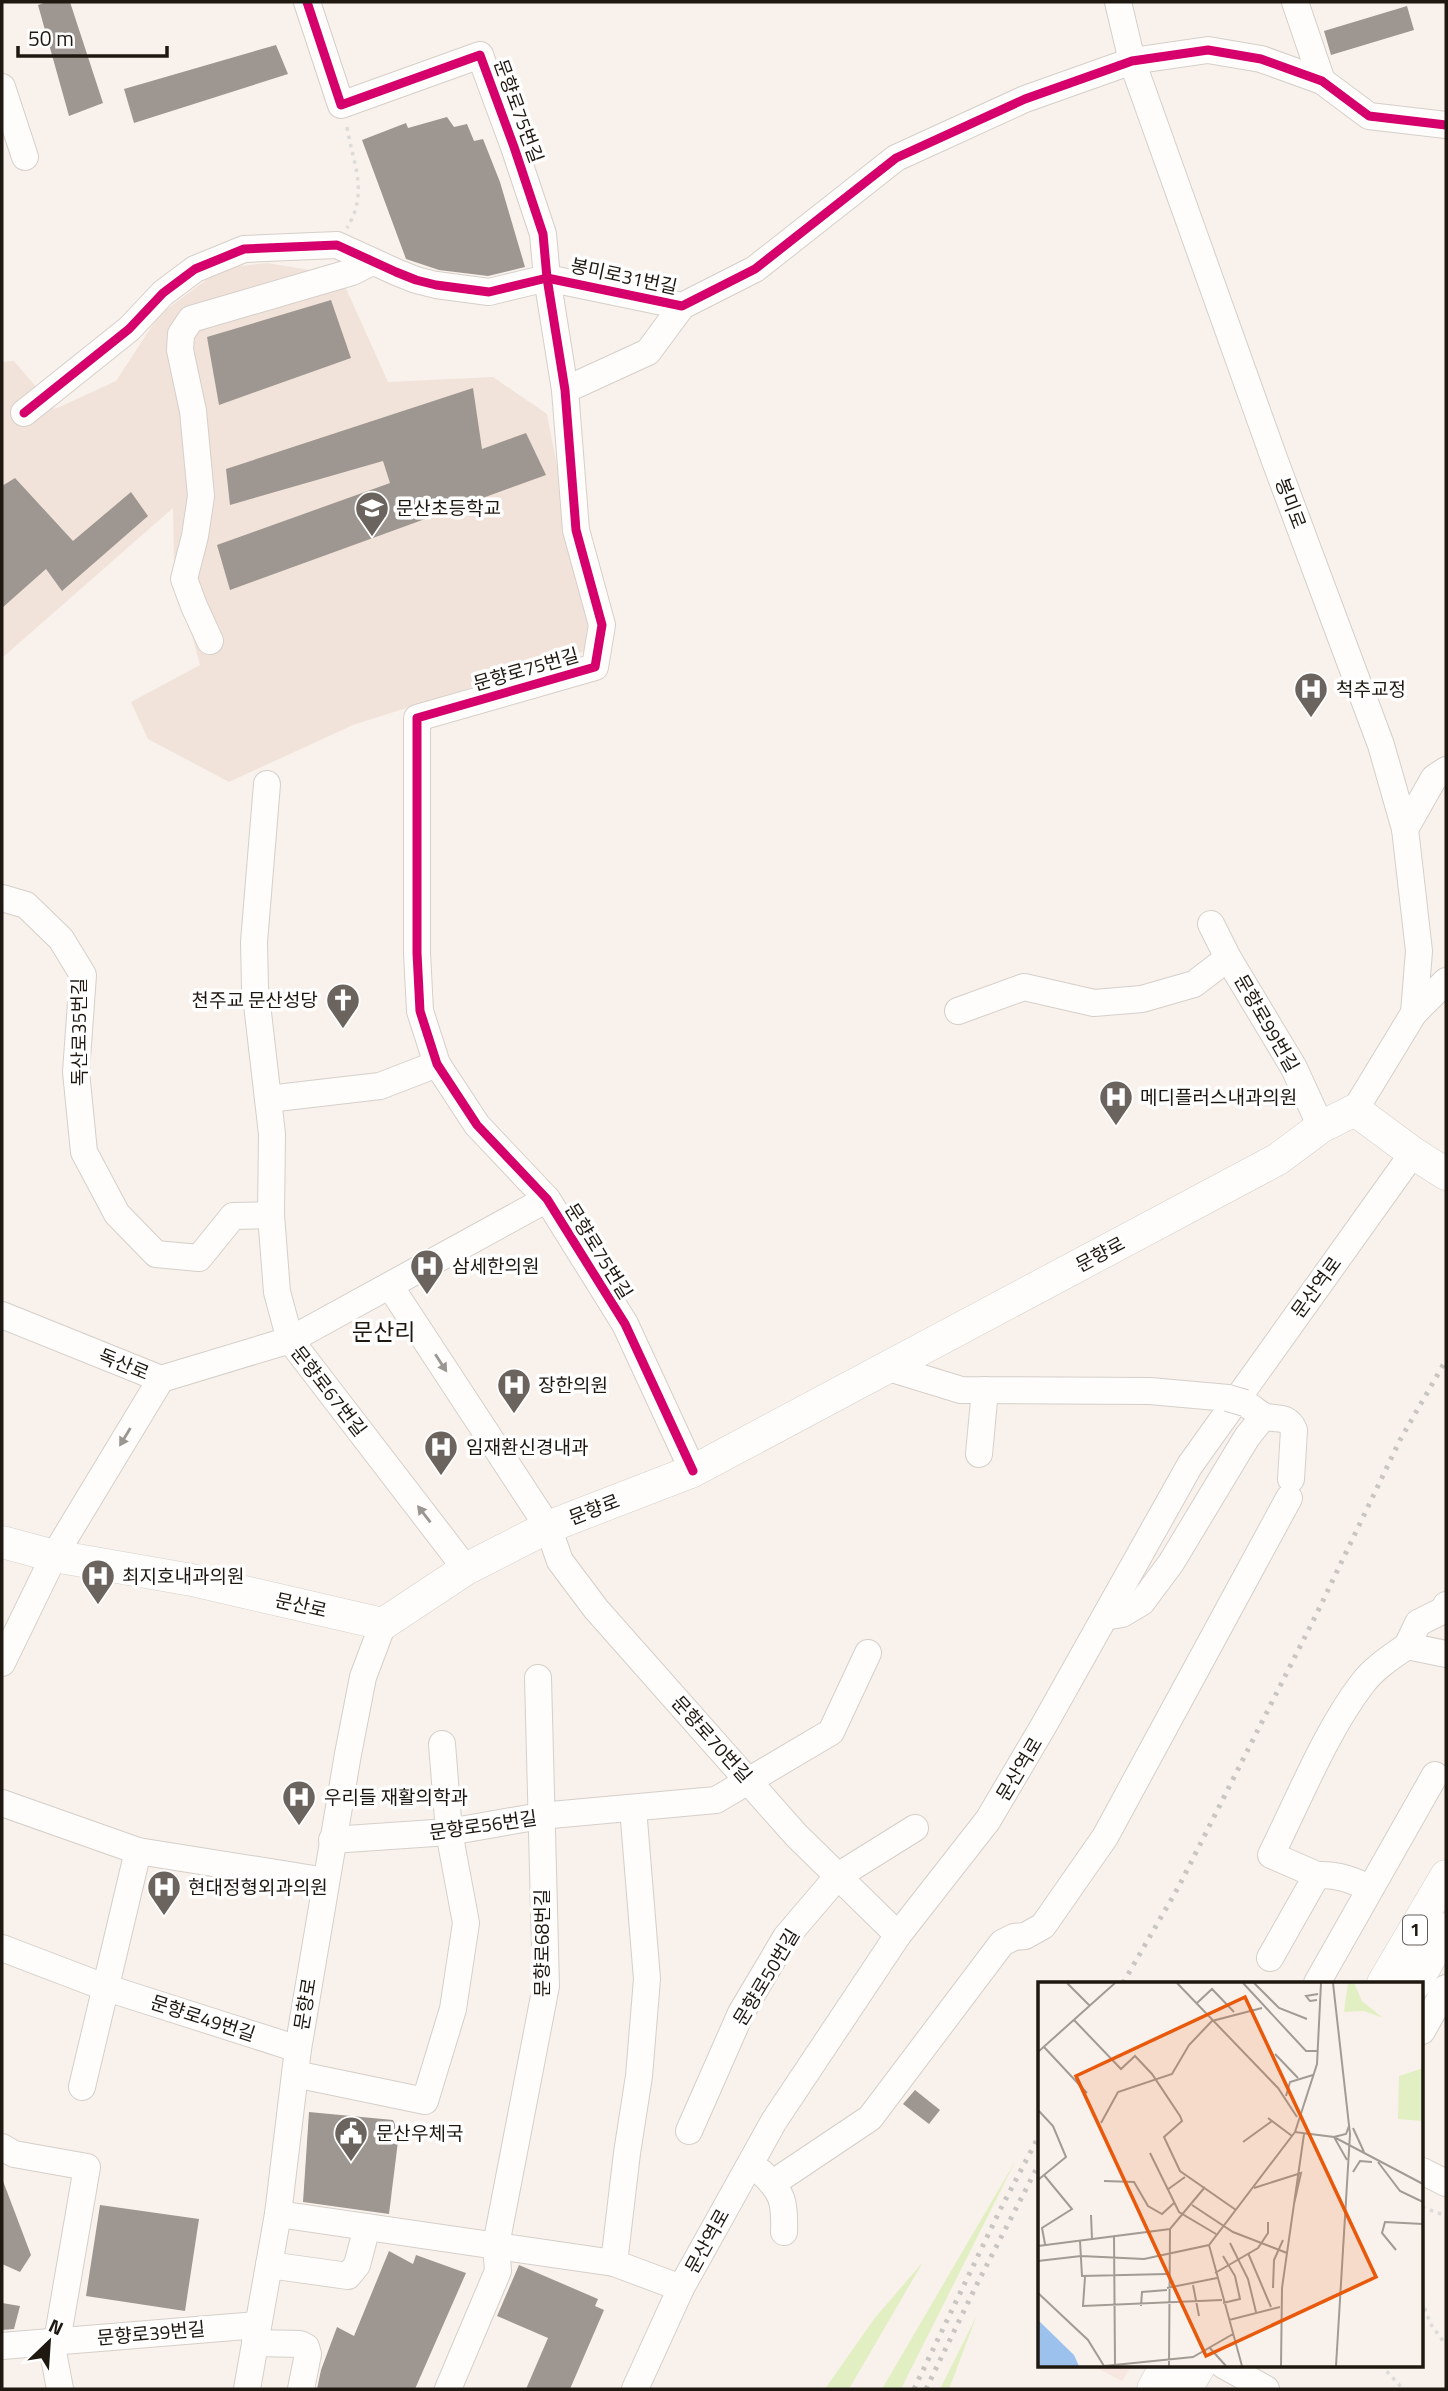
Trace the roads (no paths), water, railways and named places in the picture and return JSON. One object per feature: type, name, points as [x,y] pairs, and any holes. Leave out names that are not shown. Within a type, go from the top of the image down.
[{"type":"main road","name":"문향로","points":[[383,1624],[466,1569],[548,1527],[693,1471],[1278,1159],[1321,1127],[1356,1110]]},
{"type":"main road","points":[[1356,1110],[1432,1165]]},
{"type":"main road","name":"문산로","points":[[2,1542],[54,1556],[192,1580],[383,1624]]},
{"type":"main road","name":"1","points":[[1384,1982],[1446,1876]]},
{"type":"main road","name":"1","points":[[1417,1982],[1446,1929]]},
{"type":"main road","points":[[1153,2389],[1165,2366]]},
{"type":"main road","points":[[1186,2389],[1199,2366]]},
{"type":"street","name":"문향로75번길","points":[[307,2],[341,105],[480,55],[543,234],[547,278],[565,390],[576,530],[603,625],[595,667],[500,683],[417,718],[419,1011],[436,1065],[478,1125],[547,1199],[625,1324],[693,1471]]},
{"type":"street","name":"봉미로","points":[[1118,2],[1132,61],[1275,461],[1381,745],[1405,829],[1419,950],[1414,1013]]},
{"type":"street","points":[[1295,2],[1322,81]]},
{"type":"street","name":"봉미로31번길","points":[[24,413],[130,329],[163,293],[195,269],[244,249],[337,245],[416,281],[489,292],[547,278],[682,306],[755,269],[896,158],[1025,99],[1132,61],[1208,50],[1261,59],[1322,81],[1369,116],[1446,125]]},
{"type":"street","points":[[2,87],[25,157]]},
{"type":"street","points":[[210,641],[184,579],[199,516],[201,486],[193,411],[180,350],[181,334],[191,318],[352,272],[372,262]]},
{"type":"street","points":[[565,390],[648,352],[682,306]]},
{"type":"street","points":[[1405,829],[1434,778],[1446,770]]},
{"type":"street","name":"문향로67번길","points":[[267,784],[254,942],[257,1018],[272,1134],[271,1215],[277,1292],[290,1340],[466,1569]]},
{"type":"street","name":"독산로35번길","points":[[2,898],[26,905],[61,939],[83,975],[76,1072],[84,1152],[117,1214],[156,1254],[199,1258],[233,1216],[271,1215]]},
{"type":"street","name":"문향로99번길","points":[[1211,924],[1228,958],[1294,1068],[1321,1127]]},
{"type":"street","name":"문향로99번길","points":[[958,1011],[1024,987],[1094,1003],[1142,999],[1194,984],[1228,958]]},
{"type":"street","points":[[1356,1110],[1414,1013],[1446,981]]},
{"type":"street","points":[[268,1099],[380,1086],[436,1065]]},
{"type":"street","name":"문산역로","points":[[635,2389],[681,2288],[750,2162],[825,2043],[898,1935],[988,1820],[1190,1465],[1432,1165]]},
{"type":"street","name":"문향로75번길","points":[[290,1340],[547,1199]]},
{"type":"street","name":"문향로70번길","points":[[390,1286],[548,1527],[560,1561],[596,1609],[796,1835],[898,1935]]},
{"type":"street","name":"독산로","points":[[2,1315],[161,1379],[290,1340]]},
{"type":"street","points":[[773,2183],[870,2118],[1002,1943],[1014,1937],[1025,1936],[1043,1926],[1105,1837],[1290,1488],[1294,1430],[1291,1423],[1284,1418],[1246,1406],[1150,1391],[961,1390],[886,1367]]},
{"type":"street","points":[[2,1663],[54,1556],[161,1379]]},
{"type":"street","points":[[979,1454],[985,1390]]},
{"type":"street","points":[[1105,1617],[1122,1614],[1142,1602],[1171,1563],[1248,1437],[1246,1406]]},
{"type":"street","points":[[1370,1889],[1333,1874],[1317,1875],[1270,1854],[1339,1719],[1363,1683],[1385,1661],[1407,1646],[1418,1623],[1444,1610],[1446,1605]]},
{"type":"street","name":"문향로","points":[[247,2389],[278,2214],[296,2061],[332,1840],[363,1677],[383,1624]]},
{"type":"street","points":[[1407,1646],[1446,1654]]},
{"type":"street","name":"문향로56번길","points":[[332,1840],[449,1832],[540,1816],[716,1800],[831,1732],[867,1653]]},
{"type":"street","name":"문향로68번길","points":[[448,2389],[498,2271],[496,2245],[545,1986],[538,1678]]},
{"type":"street","points":[[442,1744],[449,1832]]},
{"type":"street","points":[[1318,1982],[1435,1775]]},
{"type":"street","points":[[2,1803],[138,1851],[326,1881]]},
{"type":"street","points":[[614,2263],[639,2076],[647,1979],[632,1808]]},
{"type":"street","name":"문향로50번길","points":[[689,2131],[741,2014],[786,1937],[838,1876],[915,1829]]},
{"type":"street","name":"문향로49번길","points":[[2,1948],[296,2061],[425,2101],[453,2009],[466,1923],[449,1832]]},
{"type":"street","points":[[82,2088],[138,1851]]},
{"type":"street","points":[[1270,1958],[1317,1875]]},
{"type":"street","points":[[1424,2027],[1446,1987]]},
{"type":"street","points":[[2,2147],[14,2154],[88,2167],[54,2341],[60,2389]]},
{"type":"street","points":[[750,2162],[773,2183],[783,2200],[784,2232]]},
{"type":"street","points":[[1424,2173],[1446,2183]]},
{"type":"street","points":[[278,2214],[614,2263],[681,2288]]},
{"type":"street","points":[[269,2265],[348,2276],[357,2265],[368,2227]]},
{"type":"street","name":"문향로39번길","points":[[2,2346],[54,2341],[257,2334],[306,2347],[309,2354],[301,2389]]},
{"type":"street","points":[[1225,2366],[1266,2389]]},
{"type":"railway","points":[[1124,1982],[1179,1886],[1317,1613],[1400,1440],[1446,1360]]},
{"type":"railway","points":[[914,2389],[1000,2210],[1038,2138]]},
{"type":"railway","points":[[926,2389],[1038,2166]]},
{"type":"place","name":"문산초등학교","points":[[372,538]]},
{"type":"place","name":"척추교정","points":[[1311,719]]},
{"type":"place","name":"천주교 문산성당","points":[[343,1030]]},
{"type":"place","name":"메디플러스내과의원","points":[[1116,1127]]},
{"type":"place","name":"삼세한의원","points":[[427,1296]]},
{"type":"place","name":"장한의원","points":[[514,1415]]},
{"type":"place","name":"임재환신경내과","points":[[441,1477]]},
{"type":"place","name":"최지호내과의원","points":[[98,1606]]},
{"type":"place","name":"우리들 재활의학과","points":[[299,1827]]},
{"type":"place","name":"현대정형외과의원","points":[[164,1917]]},
{"type":"place","name":"문산우체국","points":[[351,2163]]},
{"type":"district","name":"문산리","points":[[384,1332]]}]
